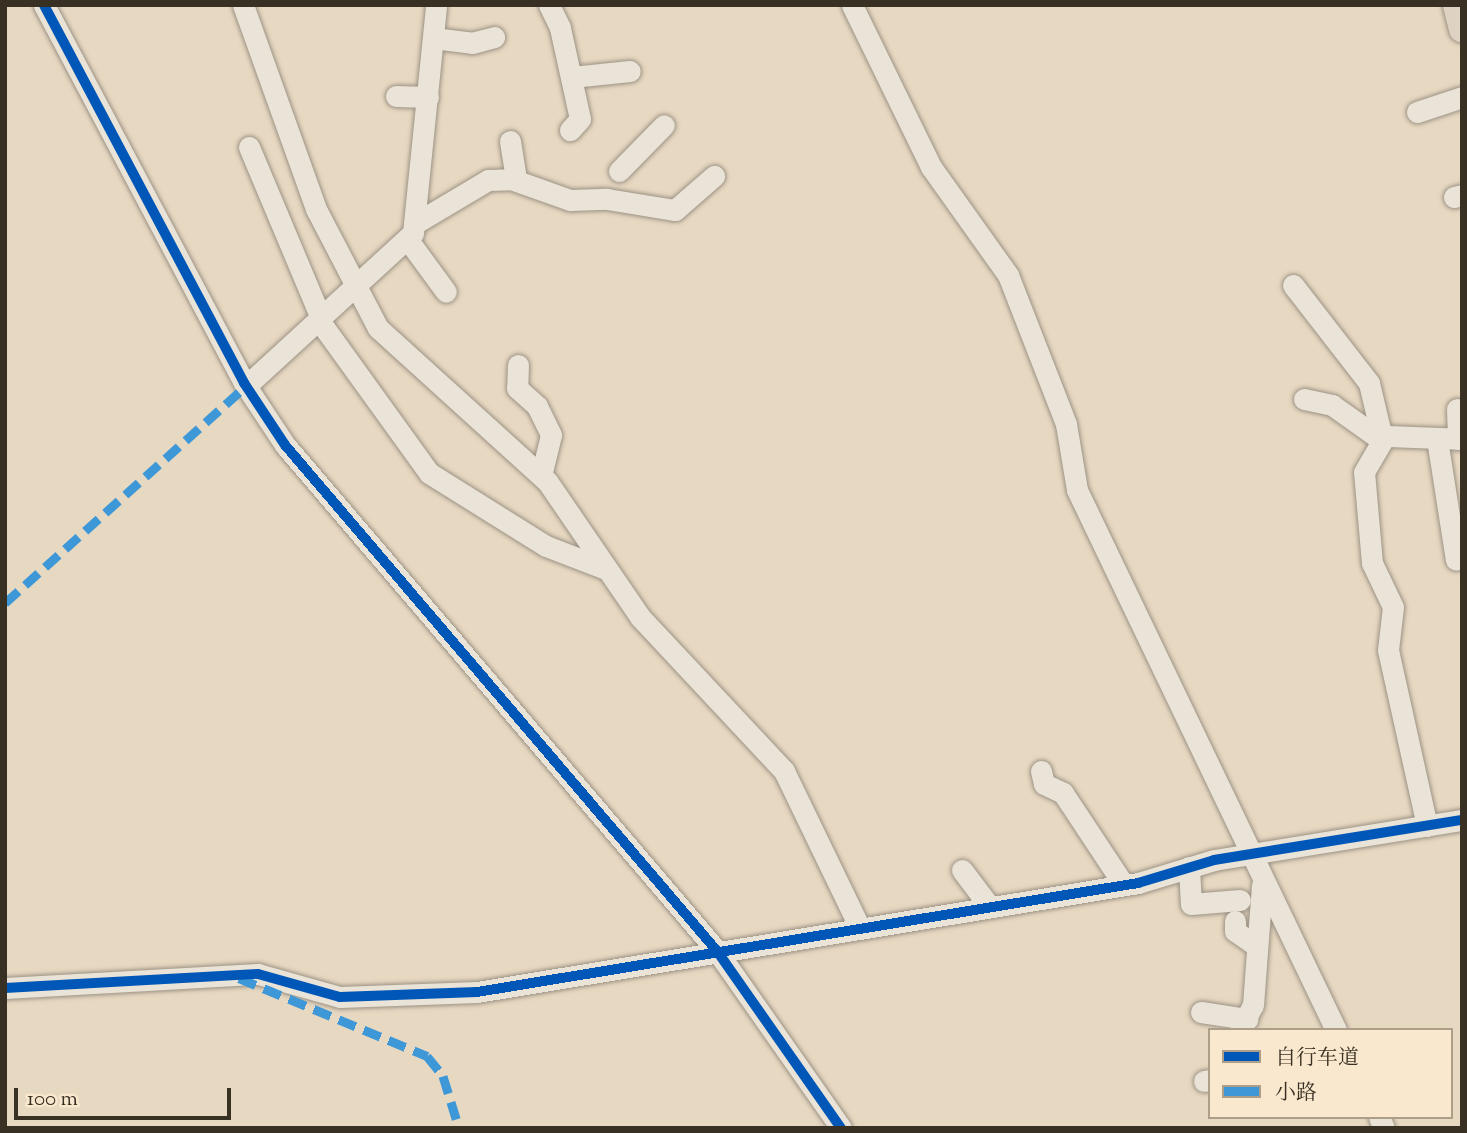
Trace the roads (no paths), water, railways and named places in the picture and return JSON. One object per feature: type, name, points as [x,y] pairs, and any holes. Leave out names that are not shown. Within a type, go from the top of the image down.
[{"type":"main road","points":[[1456,5],[1462,29]]},
{"type":"street","points":[[44,5],[246,386],[333,504],[716,951],[841,1128]]},
{"type":"street","points":[[243,5],[316,209],[378,328],[411,363],[541,476],[606,569],[687,674],[783,771],[859,926]]},
{"type":"street","points":[[436,5],[428,97],[411,232],[446,292]]},
{"type":"street","points":[[549,5],[572,77],[580,118],[570,130]]},
{"type":"street","points":[[852,5],[931,167],[1008,275],[1066,424],[1077,490],[1262,885],[1335,1028]]},
{"type":"street","points":[[433,38],[472,43],[494,37]]},
{"type":"street","points":[[572,77],[630,71]]},
{"type":"street","points":[[396,96],[428,97]]},
{"type":"street","points":[[1417,112],[1462,97]]},
{"type":"street","points":[[605,199],[616,165],[664,125]]},
{"type":"street","points":[[510,141],[516,180]]},
{"type":"street","points":[[249,147],[319,317],[363,389],[429,473],[547,546],[606,569]]},
{"type":"street","points":[[246,386],[319,317],[356,288],[411,232],[477,174],[516,180],[562,198],[605,199],[675,211],[714,176]]},
{"type":"street","points":[[1293,285],[1369,383],[1381,438],[1364,472],[1372,563],[1393,607],[1388,650],[1427,826]]},
{"type":"street","points":[[518,365],[517,388],[537,406],[551,435],[541,476]]},
{"type":"street","points":[[1304,399],[1332,405],[1381,438],[1460,439],[1457,410]]},
{"type":"street","points":[[1437,439],[1456,560]]},
{"type":"street","points":[[1041,771],[1044,784],[1063,793],[1124,885]]},
{"type":"street","points":[[5,989],[258,974],[340,997],[436,995],[716,951],[987,904],[1124,885],[1189,867],[1250,855],[1462,820]]},
{"type":"street","points":[[1189,867],[1191,904],[1237,910],[1235,931],[1255,945]]},
{"type":"street","points":[[962,870],[987,904]]},
{"type":"street","points":[[1201,1012],[1244,1025],[1262,885]]}]
